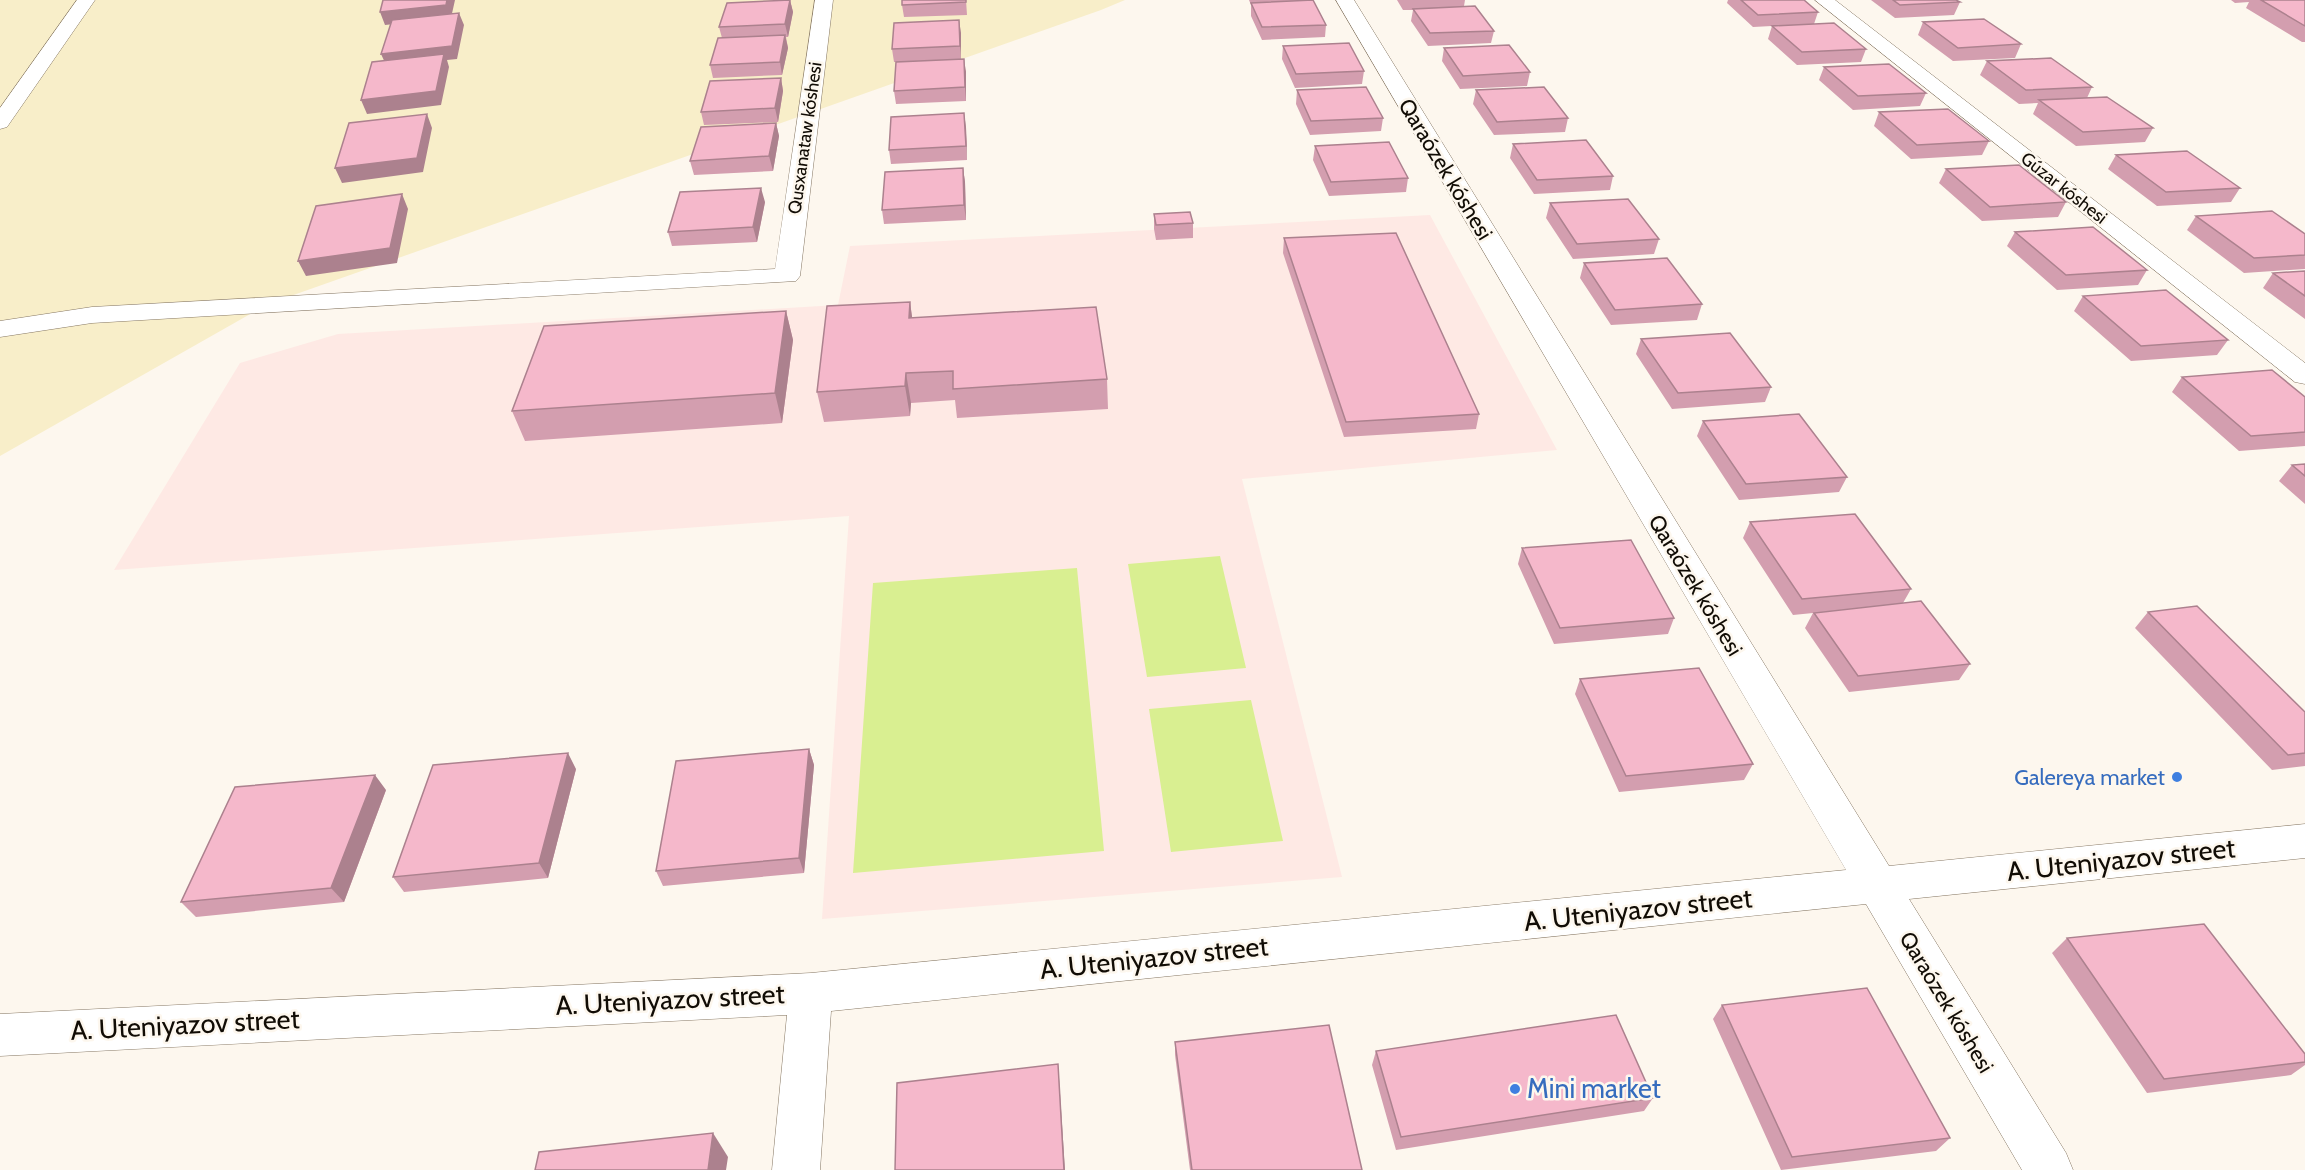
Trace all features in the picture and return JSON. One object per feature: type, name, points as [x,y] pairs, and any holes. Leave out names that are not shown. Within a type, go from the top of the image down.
[{"type":"street","points":[[0,123],[86,0]]},
{"type":"street","name":"Qusxanataw kóshesi","points":[[0,329],[92,315],[787,276],[824,0]]},
{"type":"street","name":"Qaraózek kóshesi","points":[[1345,0],[2049,1170]]},
{"type":"street","name":"Gúzar kóshesi","points":[[1824,0],[2305,376]]},
{"type":"street","name":"A. Uteniyazov street","points":[[0,1035],[811,993],[2305,841]]},
{"type":"street","points":[[796,1170],[811,993]]},
{"type":"shaded area","points":[[1430,215],[1557,450],[1242,479],[1342,877],[822,919],[849,516],[114,570],[240,363],[338,334],[838,305],[850,246]]},
{"type":"green space","points":[[1220,556],[1246,668],[1147,677],[1128,564]]},
{"type":"green space","points":[[1077,568],[1104,851],[853,873],[873,583]]},
{"type":"green space","points":[[1251,700],[1283,841],[1171,852],[1149,709]]},
{"type":"sand","points":[[0,0],[1125,0],[268,304],[0,456]]},
{"type":"building","points":[[383,0],[447,0],[446,5],[380,12]]},
{"type":"building","points":[[790,0],[785,24],[719,27],[727,3]]},
{"type":"building","points":[[902,0],[966,0],[966,2],[902,5]]},
{"type":"building","points":[[1313,0],[1326,25],[1262,27],[1251,3]]},
{"type":"building","points":[[1741,0],[1804,0],[1818,12],[1758,15]]},
{"type":"building","points":[[1893,0],[1956,0],[1960,2],[1900,5]]},
{"type":"building","points":[[2261,0],[2305,0],[2305,26]]},
{"type":"building","points":[[1475,6],[1494,31],[1430,33],[1413,9]]},
{"type":"building","points":[[459,13],[452,46],[381,54],[392,20]]},
{"type":"building","points":[[1984,19],[2021,44],[1958,48],[1923,22]]},
{"type":"building","points":[[959,20],[960,46],[892,49],[894,23]]},
{"type":"building","points":[[1834,23],[1866,49],[1802,52],[1772,26]]},
{"type":"building","points":[[785,35],[780,62],[710,65],[718,38]]},
{"type":"building","points":[[1349,43],[1364,71],[1296,74],[1283,46]]},
{"type":"building","points":[[1509,45],[1530,72],[1463,76],[1444,48]]},
{"type":"building","points":[[444,54],[436,91],[361,100],[372,62]]},
{"type":"building","points":[[2051,58],[2092,87],[2026,90],[1987,61]]},
{"type":"building","points":[[964,59],[965,87],[894,91],[896,62]]},
{"type":"building","points":[[1889,64],[1926,93],[1858,96],[1824,67]]},
{"type":"building","points":[[781,78],[775,108],[701,112],[710,81]]},
{"type":"building","points":[[1366,87],[1383,118],[1311,121],[1297,90]]},
{"type":"building","points":[[1544,87],[1568,118],[1497,122],[1476,90]]},
{"type":"building","points":[[2107,97],[2153,128],[2083,132],[2039,100]]},
{"type":"building","points":[[1948,109],[1989,141],[1917,145],[1879,112]]},
{"type":"building","points":[[964,113],[966,146],[889,150],[891,117]]},
{"type":"building","points":[[427,114],[417,158],[335,168],[349,123]]},
{"type":"building","points":[[776,123],[769,156],[690,161],[701,127]]},
{"type":"building","points":[[1586,140],[1613,176],[1537,180],[1513,144]]},
{"type":"building","points":[[1389,142],[1408,178],[1331,182],[1315,146]]},
{"type":"building","points":[[2187,151],[2240,188],[2166,192],[2116,155]]},
{"type":"building","points":[[2019,165],[2066,202],[1990,207],[1946,169]]},
{"type":"building","points":[[963,168],[964,205],[882,210],[885,172]]},
{"type":"building","points":[[761,188],[753,227],[668,232],[680,192]]},
{"type":"building","points":[[402,194],[390,248],[298,261],[316,206]]},
{"type":"building","points":[[1628,199],[1659,239],[1577,244],[1550,203]]},
{"type":"building","points":[[2272,211],[2305,234],[2305,255],[2254,258],[2196,216]]},
{"type":"building","points":[[1190,212],[1193,223],[1156,225],[1154,214]]},
{"type":"building","points":[[2093,227],[2147,270],[2066,275],[2015,232]]},
{"type":"building","points":[[1396,233],[1479,414],[1346,422],[1284,238]]},
{"type":"building","points":[[1667,258],[1702,304],[1615,310],[1584,263]]},
{"type":"building","points":[[2305,271],[2305,296],[2273,273]]},
{"type":"building","points":[[2166,290],[2228,340],[2141,346],[2083,296]]},
{"type":"building","points":[[910,302],[909,318],[1096,307],[1107,379],[953,389],[953,371],[906,373],[905,386],[817,392],[827,306]]},
{"type":"building","points":[[786,311],[775,393],[512,411],[544,326]]},
{"type":"building","points":[[1730,333],[1771,387],[1678,393],[1641,339]]},
{"type":"building","points":[[2272,370],[2305,397],[2305,432],[2251,436],[2182,377]]},
{"type":"building","points":[[1799,414],[1847,477],[1746,484],[1703,421]]},
{"type":"building","points":[[2305,464],[2305,476],[2292,465]]},
{"type":"building","points":[[1855,514],[1911,589],[1802,599],[1750,522]]},
{"type":"building","points":[[1631,540],[1674,618],[1560,628],[1522,548]]},
{"type":"building","points":[[1921,601],[1970,664],[1858,676],[1814,613]]},
{"type":"building","points":[[2197,606],[2305,712],[2305,753],[2288,755],[2148,612]]},
{"type":"building","points":[[1699,668],[1753,764],[1626,776],[1580,679]]},
{"type":"building","points":[[809,749],[799,858],[656,871],[676,761]]},
{"type":"building","points":[[568,753],[539,863],[393,877],[433,765]]},
{"type":"building","points":[[375,775],[331,888],[181,902],[235,787]]},
{"type":"building","points":[[2204,924],[2305,1054],[2305,1062],[2164,1079],[2067,938]]},
{"type":"building","points":[[1867,988],[1950,1138],[1792,1157],[1722,1005]]},
{"type":"building","points":[[1616,1015],[1653,1098],[1401,1137],[1376,1051]]},
{"type":"building","points":[[1329,1025],[1362,1170],[1192,1170],[1175,1042]]},
{"type":"building","points":[[1058,1064],[1064,1170],[895,1170],[897,1083]]},
{"type":"building","points":[[713,1133],[708,1170],[535,1170],[539,1152]]},
{"type":"place","name":"Galereya market","points":[[2177,777]]},
{"type":"place","name":"Mini market","points":[[1515,1089]]}]
